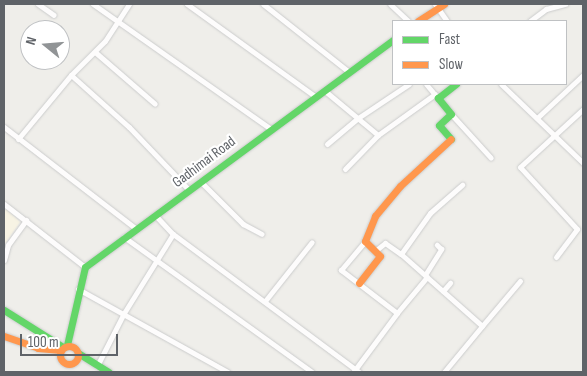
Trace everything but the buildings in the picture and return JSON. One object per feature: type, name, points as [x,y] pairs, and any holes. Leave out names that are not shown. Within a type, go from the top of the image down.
[{"type":"street","points":[[38,4],[54,15]]},
{"type":"street","points":[[93,4],[119,20],[271,130]]},
{"type":"street","points":[[18,139],[71,75],[95,52],[129,4]]},
{"type":"street","points":[[187,4],[316,97]]},
{"type":"street","points":[[263,4],[349,72]]},
{"type":"street","points":[[390,4],[407,20]]},
{"type":"street","points":[[531,20],[546,9],[566,4]]},
{"type":"street","points":[[419,20],[439,5],[446,20]]},
{"type":"street","name":"Gadhimai Road","points":[[85,267],[134,228],[155,215],[349,72],[392,43]]},
{"type":"street","points":[[95,52],[155,104]]},
{"type":"street","points":[[71,75],[129,127],[189,190]]},
{"type":"street","points":[[537,118],[583,75]]},
{"type":"street","points":[[327,144],[358,118],[408,85]]},
{"type":"street","points":[[427,85],[491,158]]},
{"type":"street","points":[[345,169],[378,135],[454,85]]},
{"type":"street","points":[[502,85],[583,163]]},
{"type":"street","points":[[325,91],[378,135]]},
{"type":"street","points":[[556,258],[577,229],[520,167],[556,137],[583,109]]},
{"type":"street","points":[[397,314],[341,270],[365,241],[375,216],[400,186],[451,140],[439,125],[451,114]]},
{"type":"street","points":[[4,127],[134,228]]},
{"type":"street","points":[[200,181],[243,224],[262,234]]},
{"type":"street","points":[[401,254],[430,213],[462,184]]},
{"type":"street","points":[[4,204],[85,267],[78,288],[72,331],[67,349],[71,363],[68,372]]},
{"type":"street","points":[[155,215],[173,234],[265,301],[356,371],[426,276],[441,249],[437,246]]},
{"type":"street","points":[[4,260],[8,245],[26,220]]},
{"type":"street","points":[[97,366],[124,313],[173,234]]},
{"type":"street","points":[[124,236],[156,262],[312,372]]},
{"type":"street","points":[[359,283],[380,256],[365,241]]},
{"type":"street","points":[[265,301],[312,242]]},
{"type":"street","points":[[375,251],[385,243],[401,254],[482,326]]},
{"type":"street","points":[[444,372],[520,281]]},
{"type":"street","points":[[443,291],[450,283]]},
{"type":"street","points":[[78,288],[228,372]]},
{"type":"street","points":[[4,310],[67,349],[109,372]]},
{"type":"street","points":[[4,336],[49,348],[67,349]]},
{"type":"street","points":[[67,349],[71,363]]},
{"type":"street","points":[[71,363],[84,359]]},
{"type":"shaded area","points":[[4,207],[20,222],[4,245]]},
{"type":"traffic: fast","points":[[67,345],[85,267],[392,41]]},
{"type":"traffic: fast","points":[[451,139],[439,125],[451,114],[438,98],[455,85]]},
{"type":"traffic: fast","points":[[4,310],[63,347]]},
{"type":"traffic: fast","points":[[78,353],[109,372]]},
{"type":"traffic: slow","points":[[420,20],[444,4]]},
{"type":"traffic: slow","points":[[359,283],[380,256],[365,241],[375,216],[400,186],[451,139]]},
{"type":"traffic: slow","points":[[4,336],[38,348],[61,350]]},
{"type":"traffic: slow","points":[[65,346],[73,346],[78,351],[78,355],[76,362],[65,364],[60,359],[60,351],[65,346]]}]
